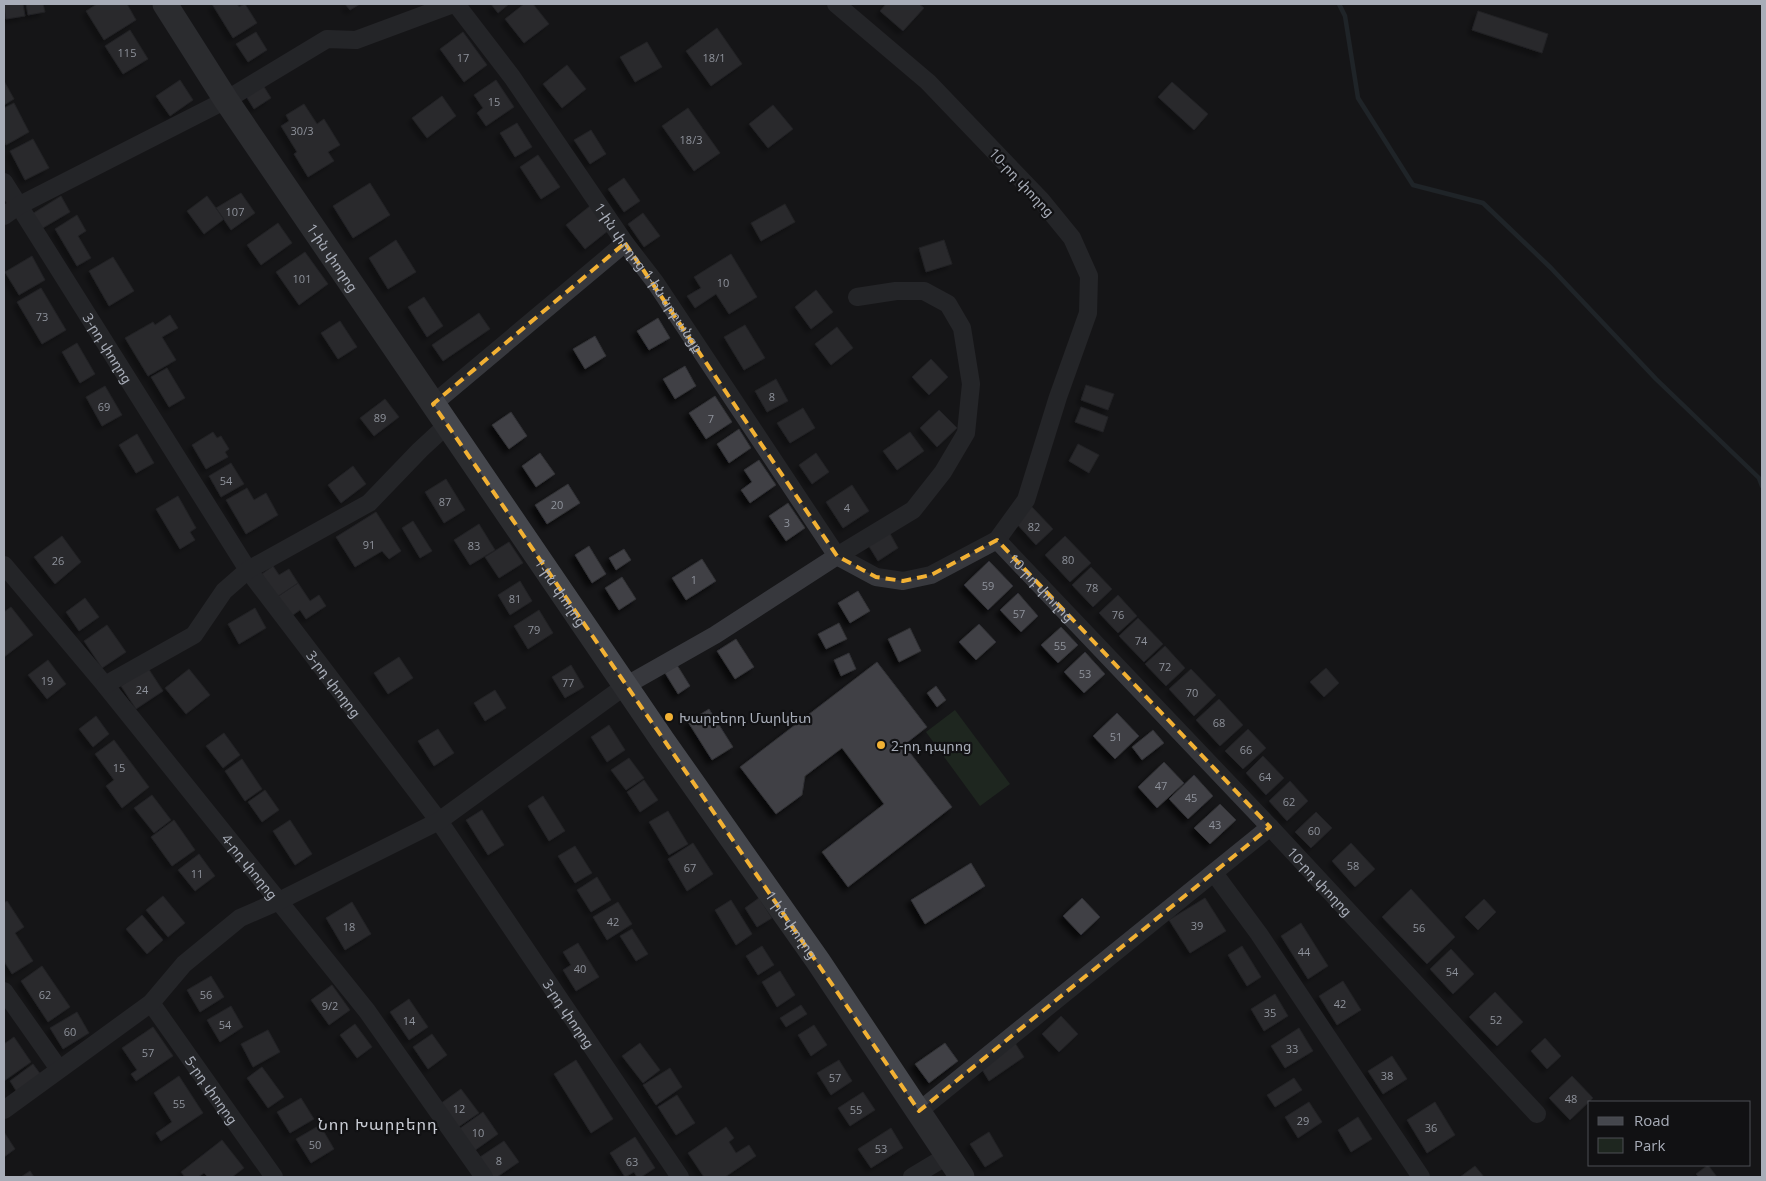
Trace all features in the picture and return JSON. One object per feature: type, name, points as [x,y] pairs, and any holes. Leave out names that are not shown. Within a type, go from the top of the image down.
[{"type":"main road","name":"1-ին փողոց","points":[[165,4],[226,100],[625,686],[818,961],[962,1177]]},
{"type":"street","points":[[11,211],[226,100],[327,39],[356,40],[455,4]]},
{"type":"street","name":"1-ին փողոց 1-ին նրբանցք","points":[[455,4],[512,77],[625,243],[654,282],[837,556]]},
{"type":"street","name":"10-րդ փողոց","points":[[836,4],[928,82],[1041,200],[1072,238],[1090,276],[1088,313],[1058,397],[1026,500],[997,540],[1270,827],[1537,1114]]},
{"type":"street","name":"3-րդ փողոց","points":[[4,182],[11,211],[248,570],[439,821],[680,1177]]},
{"type":"street","points":[[434,404],[625,243]]},
{"type":"street","points":[[4,1110],[151,1003],[184,964],[240,918],[279,901],[439,821],[625,686],[716,635],[837,556],[913,510],[943,472],[966,433],[971,384],[962,328],[948,304],[924,291],[896,291],[857,297]]},
{"type":"street","points":[[105,686],[194,635],[224,591],[248,570],[369,503],[447,425]]},
{"type":"street","points":[[837,556],[876,577],[903,581],[931,575],[997,540]]},
{"type":"street","name":"4-րդ փողոց","points":[[4,565],[105,686],[367,1011],[484,1177]]},
{"type":"street","points":[[919,1111],[1270,827]]},
{"type":"street","points":[[1214,872],[1259,934],[1421,1177]]},
{"type":"street","points":[[4,991],[59,1069]]},
{"type":"street","name":"5-րդ փողոց","points":[[151,1003],[274,1177]]},
{"type":"street","points":[[912,1177],[947,1156]]},
{"type":"highlighted area","points":[[625,243],[837,556],[876,577],[903,581],[931,575],[997,540],[1270,827],[919,1111],[433,404]]},
{"type":"green space","points":[[955,710],[1010,784],[980,806],[926,732]]},
{"type":"building","points":[[4,4],[23,4],[25,16],[6,19]]},
{"type":"building","points":[[26,4],[43,4],[45,12],[28,15]]},
{"type":"building","points":[[97,4],[127,4],[136,20],[104,40],[86,11]]},
{"type":"building","points":[[212,4],[237,4],[239,7],[245,4],[257,23],[233,38]]},
{"type":"building","points":[[345,4],[360,4],[350,10]]},
{"type":"building","points":[[491,4],[509,4],[498,13]]},
{"type":"building","points":[[524,4],[533,4],[549,24],[524,43],[505,19]]},
{"type":"building","points":[[886,4],[919,4],[924,8],[903,31],[880,11]]},
{"type":"building","points":[[1478,11],[1548,34],[1542,53],[1472,30]]},
{"type":"building","points":[[717,28],[742,64],[711,86],[686,51]]},
{"type":"building","points":[[130,30],[148,59],[123,74],[105,46]]},
{"type":"building","points":[[256,32],[267,50],[248,62],[236,44]]},
{"type":"building","points":[[463,32],[487,65],[464,82],[440,49]]},
{"type":"building","points":[[647,42],[662,67],[635,82],[620,57]]},
{"type":"building","points":[[567,65],[586,89],[562,108],[543,84]]},
{"type":"building","points":[[180,80],[193,100],[170,116],[156,96]]},
{"type":"building","points":[[496,80],[514,107],[486,126],[477,113],[483,108],[474,95]]},
{"type":"building","points":[[4,81],[14,99],[4,105]]},
{"type":"building","points":[[261,82],[271,98],[254,109],[244,93]]},
{"type":"building","points":[[1172,82],[1208,114],[1194,130],[1158,97]]},
{"type":"building","points":[[442,96],[456,116],[427,138],[412,118]]},
{"type":"building","points":[[14,103],[29,132],[6,145],[4,141],[4,108]]},
{"type":"building","points":[[304,104],[317,124],[324,119],[340,145],[328,152],[334,161],[308,177],[294,154],[297,152],[281,126],[289,121],[286,115]]},
{"type":"building","points":[[773,105],[793,129],[768,148],[749,124]]},
{"type":"building","points":[[688,108],[720,153],[694,171],[662,126]]},
{"type":"building","points":[[517,123],[532,147],[515,157],[500,133]]},
{"type":"building","points":[[591,130],[606,154],[590,164],[574,140]]},
{"type":"building","points":[[33,139],[49,168],[25,180],[10,151]]},
{"type":"building","points":[[538,155],[560,187],[541,199],[520,167]]},
{"type":"building","points":[[624,178],[640,201],[624,212],[608,189]]},
{"type":"building","points":[[370,183],[390,215],[353,238],[333,206]]},
{"type":"building","points":[[241,193],[255,213],[231,230],[216,208]]},
{"type":"building","points":[[61,196],[70,212],[41,229],[32,214]]},
{"type":"building","points":[[207,196],[224,219],[204,234],[187,211]]},
{"type":"building","points":[[785,204],[795,222],[761,241],[751,223]]},
{"type":"building","points":[[590,206],[609,230],[585,249],[566,225]]},
{"type":"building","points":[[643,213],[660,236],[644,247],[628,224]]},
{"type":"building","points":[[77,215],[86,231],[78,236],[91,258],[77,266],[55,229]]},
{"type":"building","points":[[278,223],[292,243],[261,265],[247,245]]},
{"type":"building","points":[[396,240],[416,272],[388,289],[369,258]]},
{"type":"building","points":[[944,240],[952,264],[926,272],[919,248]]},
{"type":"building","points":[[305,252],[328,284],[299,305],[276,272]]},
{"type":"building","points":[[731,254],[757,297],[729,314],[716,294],[695,308],[687,296],[701,288],[694,277]]},
{"type":"building","points":[[32,256],[45,280],[19,295],[5,272]]},
{"type":"building","points":[[113,257],[134,291],[109,306],[89,271]]},
{"type":"building","points":[[41,288],[66,330],[42,344],[17,302]]},
{"type":"building","points":[[816,290],[833,312],[811,329],[795,307]]},
{"type":"building","points":[[424,297],[443,326],[427,337],[408,307]]},
{"type":"building","points":[[479,313],[490,329],[443,361],[432,345]]},
{"type":"building","points":[[170,315],[178,328],[162,337],[176,360],[148,376],[125,338],[153,322],[155,325]]},
{"type":"building","points":[[658,318],[670,338],[649,350],[637,331]]},
{"type":"building","points":[[340,321],[357,347],[338,359],[321,333]]},
{"type":"building","points":[[745,325],[765,358],[744,370],[724,337]]},
{"type":"building","points":[[837,327],[853,348],[831,365],[815,344]]},
{"type":"building","points":[[595,336],[606,356],[585,369],[573,349]]},
{"type":"building","points":[[77,343],[95,374],[80,383],[62,352]]},
{"type":"building","points":[[931,359],[948,377],[929,395],[912,377]]},
{"type":"building","points":[[685,366],[696,386],[675,399],[663,379]]},
{"type":"building","points":[[167,368],[185,398],[169,407],[151,377]]},
{"type":"building","points":[[776,379],[788,401],[767,412],[755,391]]},
{"type":"building","points":[[1086,385],[1114,394],[1108,410],[1081,400]]},
{"type":"building","points":[[105,386],[122,415],[102,426],[86,397]]},
{"type":"building","points":[[715,396],[732,422],[706,439],[689,413]]},
{"type":"building","points":[[385,399],[399,417],[374,436],[360,418]]},
{"type":"building","points":[[1081,407],[1108,417],[1103,432],[1075,422]]},
{"type":"building","points":[[803,408],[815,428],[790,443],[777,423]]},
{"type":"building","points":[[939,410],[957,428],[937,447],[920,428]]},
{"type":"building","points":[[511,412],[527,436],[509,449],[492,425]]},
{"type":"building","points":[[739,429],[751,448],[729,463],[717,444]]},
{"type":"building","points":[[213,432],[217,438],[221,436],[229,449],[225,452],[228,457],[206,469],[192,445]]},
{"type":"building","points":[[910,432],[924,451],[897,470],[883,451]]},
{"type":"building","points":[[137,434],[154,463],[136,473],[119,445]]},
{"type":"building","points":[[1078,444],[1099,455],[1089,473],[1069,461]]},
{"type":"building","points":[[540,453],[555,474],[536,487],[522,466]]},
{"type":"building","points":[[816,453],[829,472],[812,484],[799,465]]},
{"type":"building","points":[[759,460],[776,485],[750,503],[741,490],[752,482],[744,470]]},
{"type":"building","points":[[231,463],[244,484],[221,497],[209,476]]},
{"type":"building","points":[[353,466],[366,484],[341,503],[328,485]]},
{"type":"building","points":[[446,479],[465,510],[444,523],[425,492]]},
{"type":"building","points":[[568,484],[580,503],[547,524],[535,505]]},
{"type":"building","points":[[852,485],[869,511],[843,528],[826,502]]},
{"type":"building","points":[[247,488],[254,500],[266,493],[278,515],[246,534],[226,500]]},
{"type":"building","points":[[178,496],[196,528],[190,532],[195,540],[180,549],[156,509]]},
{"type":"building","points":[[788,503],[805,528],[786,541],[769,516]]},
{"type":"building","points":[[1032,507],[1053,529],[1036,545],[1016,523]]},
{"type":"building","points":[[376,512],[401,551],[389,559],[382,551],[355,567],[336,537]]},
{"type":"building","points":[[413,521],[432,551],[420,558],[402,528]]},
{"type":"building","points":[[479,524],[495,550],[470,565],[454,540]]},
{"type":"building","points":[[888,530],[898,548],[878,561],[867,543]]},
{"type":"building","points":[[62,536],[81,562],[55,584],[34,557]]},
{"type":"building","points":[[1065,536],[1091,563],[1070,582],[1045,555]]},
{"type":"building","points":[[509,542],[523,563],[499,578],[485,557]]},
{"type":"building","points":[[589,546],[606,574],[592,583],[575,555]]},
{"type":"building","points":[[624,549],[631,560],[616,570],[609,558]]},
{"type":"building","points":[[702,559],[716,581],[686,600],[672,578]]},
{"type":"building","points":[[989,561],[1013,586],[988,610],[964,585]]},
{"type":"building","points":[[273,566],[279,575],[289,569],[298,583],[277,597],[262,574]]},
{"type":"building","points":[[1091,567],[1112,589],[1093,607],[1072,585]]},
{"type":"building","points":[[622,577],[636,599],[619,610],[605,588]]},
{"type":"building","points":[[520,581],[532,601],[510,615],[498,595]]},
{"type":"building","points":[[298,583],[310,601],[319,595],[326,606],[306,619],[300,610],[290,617],[277,597]]},
{"type":"building","points":[[858,591],[870,611],[850,623],[838,603]]},
{"type":"building","points":[[1018,593],[1038,616],[1021,632],[1000,610]]},
{"type":"building","points":[[1118,595],[1137,616],[1118,633],[1099,613]]},
{"type":"building","points":[[85,598],[99,617],[79,631],[66,612]]},
{"type":"building","points":[[11,607],[33,635],[4,657],[4,612]]},
{"type":"building","points":[[255,608],[266,628],[239,644],[228,624]]},
{"type":"building","points":[[539,610],[553,633],[528,649],[514,626]]},
{"type":"building","points":[[1138,618],[1163,644],[1144,662],[1119,636]]},
{"type":"building","points":[[839,623],[847,639],[826,649],[818,634]]},
{"type":"building","points":[[979,624],[996,642],[976,660],[959,642]]},
{"type":"building","points":[[107,625],[126,652],[102,668],[84,641]]},
{"type":"building","points":[[1061,627],[1078,645],[1058,663],[1041,645]]},
{"type":"building","points":[[910,628],[921,651],[899,662],[888,639]]},
{"type":"building","points":[[736,639],[754,667],[735,679],[717,651]]},
{"type":"building","points":[[1165,646],[1185,668],[1166,686],[1145,664]]},
{"type":"building","points":[[1085,652],[1105,674],[1084,693],[1064,672]]},
{"type":"building","points":[[849,653],[856,669],[841,676],[834,660]]},
{"type":"building","points":[[399,657],[413,678],[388,694],[374,673]]},
{"type":"building","points":[[48,660],[66,684],[47,699],[28,675]]},
{"type":"building","points":[[877,662],[927,727],[904,745],[952,807],[848,887],[822,852],[884,804],[842,748],[805,776],[802,795],[776,814],[740,767]]},
{"type":"building","points":[[571,665],[584,687],[565,698],[552,677]]},
{"type":"building","points":[[677,665],[690,686],[678,694],[665,673]]},
{"type":"building","points":[[148,668],[163,691],[136,709],[121,686]]},
{"type":"building","points":[[1326,668],[1339,683],[1324,697],[1310,682]]},
{"type":"building","points":[[189,669],[210,695],[186,714],[165,688]]},
{"type":"building","points":[[1191,669],[1216,695],[1194,716],[1169,689]]},
{"type":"building","points":[[936,686],[946,700],[937,707],[927,693]]},
{"type":"building","points":[[495,690],[506,708],[485,721],[474,703]]},
{"type":"building","points":[[1219,699],[1243,725],[1220,746],[1196,720]]},
{"type":"building","points":[[709,709],[733,747],[712,760],[688,722]]},
{"type":"building","points":[[1117,713],[1139,736],[1115,759],[1093,736]]},
{"type":"building","points":[[96,716],[109,734],[93,747],[79,729]]},
{"type":"building","points":[[609,725],[625,750],[607,762],[591,737]]},
{"type":"building","points":[[438,729],[454,753],[434,766],[418,741]]},
{"type":"building","points":[[1248,729],[1266,748],[1243,769],[1225,751]]},
{"type":"building","points":[[1153,730],[1164,743],[1142,760],[1132,747]]},
{"type":"building","points":[[224,733],[240,755],[223,768],[206,746]]},
{"type":"building","points":[[114,740],[149,787],[122,808],[106,786],[114,780],[95,754]]},
{"type":"building","points":[[1263,756],[1284,778],[1266,795],[1246,773]]},
{"type":"building","points":[[629,758],[644,778],[626,790],[611,770]]},
{"type":"building","points":[[242,759],[262,789],[245,801],[225,771]]},
{"type":"building","points":[[1164,762],[1184,783],[1157,808],[1138,787]]},
{"type":"building","points":[[1194,775],[1213,796],[1188,819],[1169,799]]},
{"type":"building","points":[[644,780],[658,800],[640,812],[627,792]]},
{"type":"building","points":[[1290,781],[1308,801],[1287,821],[1269,801]]},
{"type":"building","points":[[265,790],[279,810],[262,822],[248,802]]},
{"type":"building","points":[[152,795],[171,820],[154,833],[134,808]]},
{"type":"building","points":[[543,796],[565,831],[549,841],[528,806]]},
{"type":"building","points":[[1220,804],[1236,820],[1210,844],[1194,828]]},
{"type":"building","points":[[482,810],[504,845],[488,855],[466,820]]},
{"type":"building","points":[[668,811],[688,844],[669,855],[649,822]]},
{"type":"building","points":[[1316,812],[1332,828],[1311,848],[1295,832]]},
{"type":"building","points":[[174,820],[195,850],[172,866],[151,837]]},
{"type":"building","points":[[290,820],[312,854],[295,865],[273,831]]},
{"type":"building","points":[[693,843],[713,874],[687,891],[668,859]]},
{"type":"building","points":[[1351,843],[1375,869],[1355,887],[1332,861]]},
{"type":"building","points":[[575,846],[592,873],[575,883],[558,856]]},
{"type":"building","points":[[199,854],[215,876],[195,891],[178,870]]},
{"type":"building","points":[[971,863],[985,886],[925,924],[911,900]]},
{"type":"building","points":[[597,877],[611,900],[591,912],[577,890]]},
{"type":"building","points":[[1411,889],[1455,937],[1427,964],[1382,917]]},
{"type":"building","points":[[163,896],[185,923],[168,937],[146,910]]},
{"type":"building","points":[[759,898],[772,918],[757,927],[745,908]]},
{"type":"building","points":[[1082,898],[1100,917],[1081,935],[1063,916]]},
{"type":"building","points":[[1205,898],[1226,931],[1190,953],[1169,920]]},
{"type":"building","points":[[1484,899],[1496,912],[1478,930],[1465,917]]},
{"type":"building","points":[[731,900],[752,934],[736,945],[715,910]]},
{"type":"building","points":[[7,901],[24,927],[15,933],[33,961],[12,974],[4,961],[4,903]]},
{"type":"building","points":[[352,902],[371,934],[345,950],[326,918]]},
{"type":"building","points":[[618,902],[632,924],[607,940],[593,917]]},
{"type":"building","points":[[142,915],[163,940],[147,954],[126,929]]},
{"type":"building","points":[[1301,923],[1328,966],[1308,979],[1281,936]]},
{"type":"building","points":[[632,929],[648,954],[636,961],[620,936]]},
{"type":"building","points":[[578,943],[599,977],[576,991],[563,970],[571,965],[563,952]]},
{"type":"building","points":[[762,946],[774,965],[758,975],[746,956]]},
{"type":"building","points":[[1242,946],[1261,977],[1247,986],[1228,955]]},
{"type":"building","points":[[1451,949],[1474,974],[1453,994],[1430,969]]},
{"type":"building","points":[[42,966],[70,1007],[48,1022],[21,981]]},
{"type":"building","points":[[780,971],[795,995],[777,1007],[762,982]]},
{"type":"building","points":[[211,976],[224,997],[200,1012],[187,990]]},
{"type":"building","points":[[1343,981],[1361,1010],[1337,1025],[1319,996]]},
{"type":"building","points":[[332,985],[350,1010],[329,1025],[311,1000]]},
{"type":"building","points":[[1495,992],[1523,1022],[1497,1046],[1469,1017]]},
{"type":"building","points":[[1275,994],[1288,1016],[1264,1031],[1251,1009]]},
{"type":"building","points":[[409,999],[428,1027],[409,1040],[390,1012]]},
{"type":"building","points":[[801,1005],[807,1014],[786,1027],[780,1018]]},
{"type":"building","points":[[231,1006],[243,1027],[220,1042],[207,1020]]},
{"type":"building","points":[[77,1012],[89,1033],[63,1049],[50,1028]]},
{"type":"building","points":[[1061,1016],[1078,1034],[1059,1052],[1042,1034]]},
{"type":"building","points":[[355,1024],[372,1047],[357,1058],[340,1035]]},
{"type":"building","points":[[814,1025],[827,1045],[811,1056],[798,1035]]},
{"type":"building","points":[[153,1027],[173,1056],[136,1081],[131,1074],[137,1070],[122,1048]]},
{"type":"building","points":[[1299,1028],[1313,1051],[1285,1068],[1271,1046]]},
{"type":"building","points":[[268,1030],[280,1052],[253,1067],[241,1044]]},
{"type":"building","points":[[432,1034],[447,1055],[428,1069],[413,1047]]},
{"type":"building","points":[[14,1037],[31,1062],[4,1081],[4,1044]]},
{"type":"building","points":[[1545,1038],[1561,1056],[1547,1069],[1531,1051]]},
{"type":"building","points":[[640,1043],[660,1070],[643,1083],[622,1056]]},
{"type":"building","points":[[945,1043],[958,1061],[929,1083],[915,1064]]},
{"type":"building","points":[[1015,1043],[1024,1057],[989,1081],[980,1066]]},
{"type":"building","points":[[1392,1056],[1407,1079],[1383,1094],[1368,1071]]},
{"type":"building","points":[[576,1060],[613,1119],[591,1133],[554,1074]]},
{"type":"building","points":[[839,1060],[852,1081],[831,1095],[817,1073]]},
{"type":"building","points":[[33,1064],[41,1075],[17,1092],[10,1081]]},
{"type":"building","points":[[262,1067],[284,1097],[268,1108],[247,1078]]},
{"type":"building","points":[[670,1068],[682,1087],[656,1105],[643,1085]]},
{"type":"building","points":[[179,1076],[203,1113],[161,1141],[156,1133],[172,1122],[154,1093]]},
{"type":"building","points":[[1572,1076],[1593,1098],[1570,1120],[1549,1098]]},
{"type":"building","points":[[1294,1078],[1302,1090],[1275,1107],[1267,1095]]},
{"type":"building","points":[[461,1089],[479,1113],[457,1128],[440,1104]]},
{"type":"building","points":[[863,1092],[875,1110],[850,1126],[838,1108]]},
{"type":"building","points":[[677,1095],[695,1123],[676,1135],[658,1107]]},
{"type":"building","points":[[301,1098],[314,1119],[290,1133],[277,1112]]},
{"type":"building","points":[[1309,1102],[1322,1122],[1298,1138],[1285,1117]]},
{"type":"building","points":[[1435,1102],[1455,1135],[1427,1153],[1407,1120]]},
{"type":"building","points":[[483,1112],[498,1134],[474,1151],[459,1129]]},
{"type":"building","points":[[1358,1117],[1372,1139],[1351,1152],[1338,1130]]},
{"type":"building","points":[[320,1125],[334,1149],[311,1163],[296,1139]]},
{"type":"building","points":[[726,1127],[734,1138],[729,1142],[736,1153],[749,1145],[756,1156],[725,1177],[704,1177],[688,1153]]},
{"type":"building","points":[[891,1128],[903,1148],[871,1168],[858,1149]]},
{"type":"building","points":[[4,1132],[15,1149],[4,1157]]},
{"type":"building","points":[[989,1132],[1003,1156],[985,1167],[970,1144]]},
{"type":"building","points":[[635,1137],[655,1168],[641,1177],[637,1177],[634,1172],[625,1177],[610,1153]]},
{"type":"building","points":[[222,1140],[244,1168],[232,1177],[208,1177],[204,1173],[198,1177],[185,1177],[181,1172]]},
{"type":"building","points":[[504,1141],[519,1162],[497,1177],[493,1177],[480,1157]]},
{"type":"building","points":[[1475,1166],[1484,1177],[1460,1177]]},
{"type":"building","points":[[1709,1166],[1717,1177],[1699,1177],[1696,1174]]},
{"type":"building","points":[[30,1171],[34,1177],[21,1177]]},
{"type":"waterway","points":[[1339,4],[1345,16],[1358,98],[1413,185],[1483,203],[1551,268],[1656,379],[1759,478],[1762,486]]},
{"type":"place","name":"Խարբերդ Մարկետ","points":[[669,717]]},
{"type":"place","name":"2-րդ դպրոց","points":[[881,745]]},
{"type":"district","name":"Նոր Խարբերդ","points":[[378,1124]]}]
